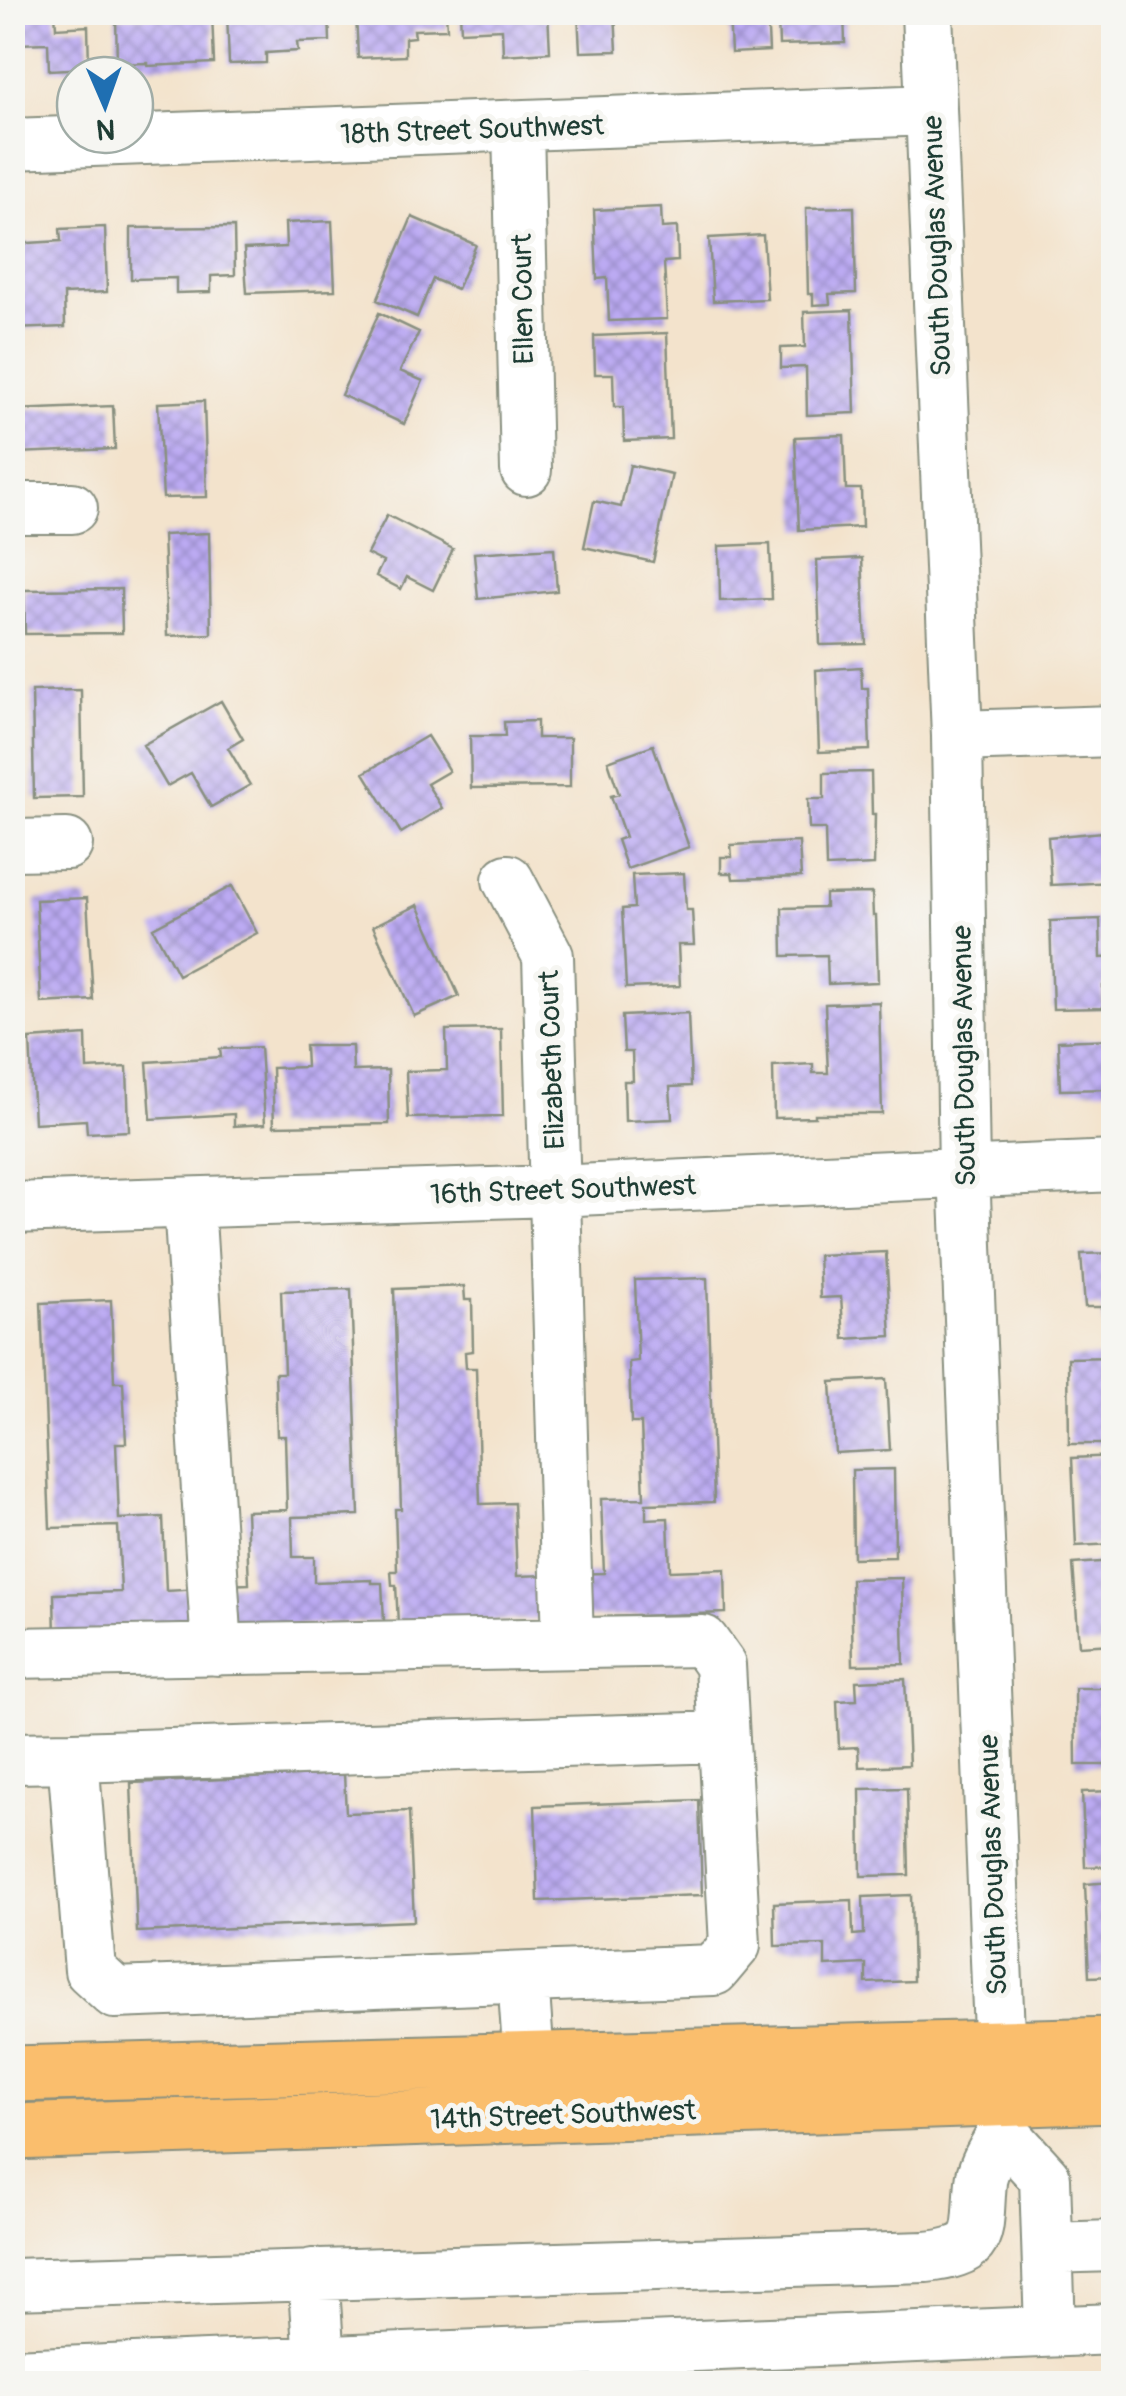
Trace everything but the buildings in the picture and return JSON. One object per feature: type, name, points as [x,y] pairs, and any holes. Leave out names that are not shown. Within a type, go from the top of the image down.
[{"type":"main road","name":"14th Street Southwest","points":[[12,2074],[529,2061],[1001,2094],[1114,2045]]},
{"type":"main road","name":"14th Street Southwest","points":[[12,2132],[1001,2094],[1114,2095]]},
{"type":"street","name":"South Douglas Avenue","points":[[927,12],[957,736],[964,1171],[1001,2094]]},
{"type":"street","name":"18th Street Southwest","points":[[12,144],[931,110]]},
{"type":"street","name":"Ellen Court","points":[[518,128],[526,470]]},
{"type":"street","points":[[12,508],[72,508]]},
{"type":"street","points":[[957,736],[1114,731]]},
{"type":"street","points":[[12,845],[67,844]]},
{"type":"street","name":"Elizabeth Court","points":[[508,880],[548,956],[568,1644]]},
{"type":"street","name":"16th Street Southwest","points":[[12,1208],[1114,1166]]},
{"type":"street","points":[[189,1203],[217,1650]]},
{"type":"street","points":[[12,1653],[703,1641],[720,1664],[735,1945],[714,1970],[115,1993],[90,1970],[74,1757]]},
{"type":"street","points":[[12,1758],[724,1737]]},
{"type":"street","points":[[523,1978],[529,2061]]},
{"type":"street","points":[[1001,2094],[1045,2178],[1050,2330]]},
{"type":"street","points":[[12,2284],[953,2254],[970,2243],[980,2223],[981,2178],[1001,2094]]},
{"type":"street","points":[[1048,2248],[1114,2246]]},
{"type":"street","points":[[813,2260],[852,2338]]},
{"type":"street","points":[[313,2274],[320,2360]]},
{"type":"street","points":[[12,2374],[1114,2329]]}]
